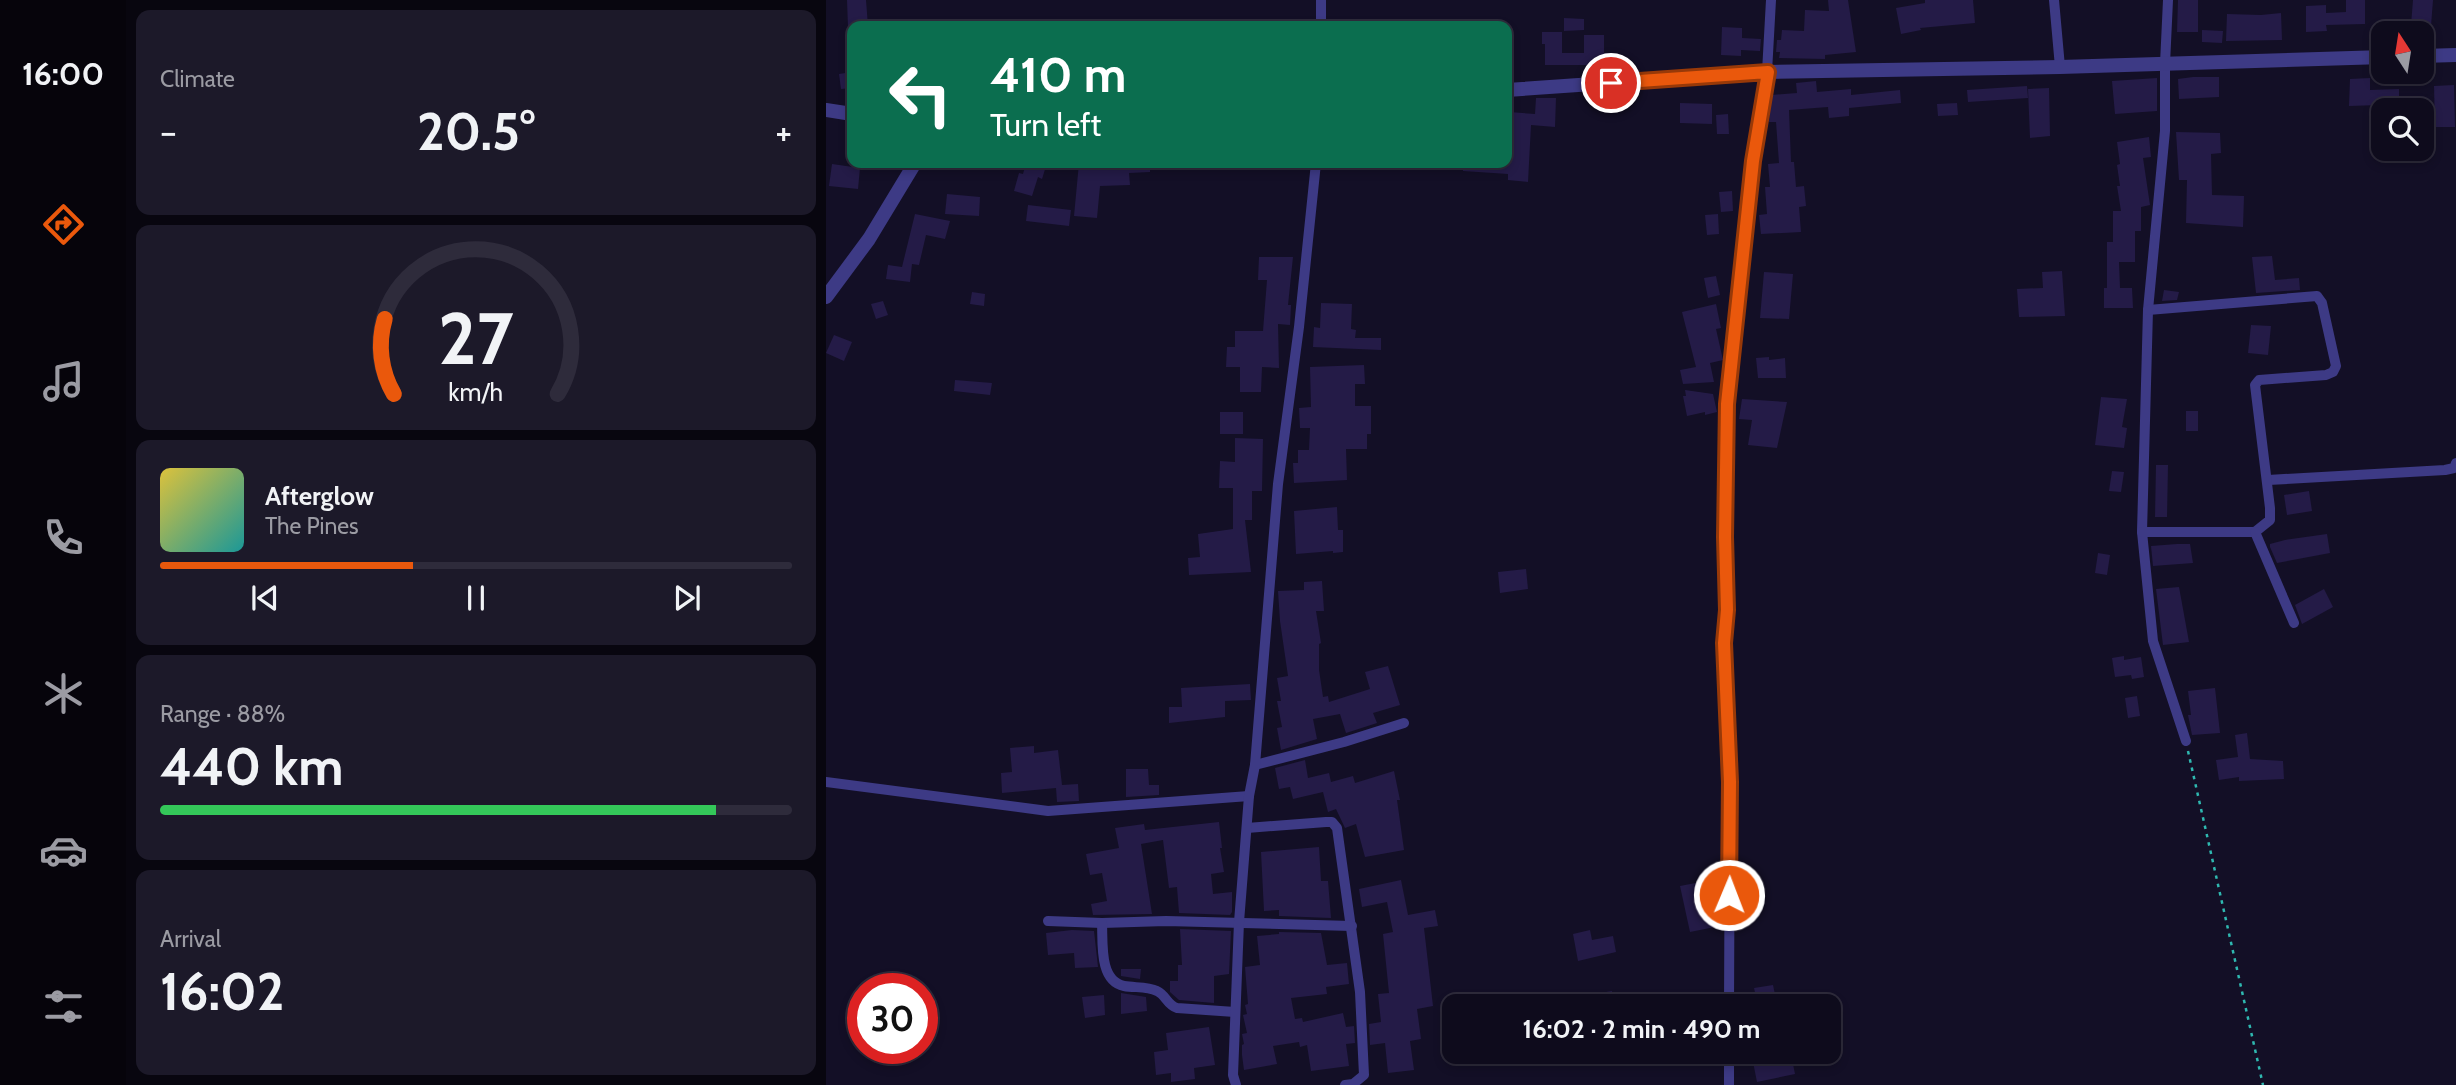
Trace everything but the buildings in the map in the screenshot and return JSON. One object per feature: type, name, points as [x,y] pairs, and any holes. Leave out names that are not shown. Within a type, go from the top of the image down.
[{"type":"street","points":[[1321,0],[1321,21]]},
{"type":"street","points":[[1729,994],[1730,782],[1724,643],[1727,610],[1727,404],[1753,161],[1768,72],[1771,0]]},
{"type":"street","points":[[2054,0],[2060,67]]},
{"type":"street","points":[[2168,0],[2165,131],[2148,310],[2143,532],[2153,641],[2186,741]]},
{"type":"street","points":[[2434,56],[2456,55]]},
{"type":"street","points":[[1512,90],[1768,72],[2371,57]]},
{"type":"street","points":[[826,110],[847,113]]},
{"type":"street","points":[[826,297],[869,239],[912,168]]},
{"type":"street","points":[[1236,1085],[1233,1075],[1235,1012],[1249,796],[1255,765],[1278,484],[1315,168]]},
{"type":"street","points":[[2143,532],[2255,532],[2270,520],[2268,480],[2255,385],[2259,380],[2326,375],[2333,372],[2336,366],[2321,299],[2317,296],[2148,310]]},
{"type":"street","points":[[2268,480],[2445,470],[2454,468],[2456,463]]},
{"type":"street","points":[[2255,532],[2294,623]]},
{"type":"street","points":[[1255,765],[1344,743],[1404,723]]},
{"type":"street","points":[[826,782],[1048,811],[1249,796]]},
{"type":"street","points":[[1247,828],[1326,822],[1335,824],[1360,992],[1364,1075],[1353,1084],[1345,1085]]},
{"type":"street","points":[[1048,921],[1102,923],[1166,920],[1352,926]]},
{"type":"street","points":[[1102,923],[1105,965],[1113,981],[1121,985],[1155,989],[1171,1006],[1177,1008],[1235,1012]]},
{"type":"street","points":[[1729,1064],[1729,1085]]},
{"type":"path","points":[[2186,741],[2263,1085]]},
{"type":"route","points":[[1611,83],[1768,72],[1753,161],[1727,404],[1727,610],[1724,643],[1730,782],[1729,895]]}]
